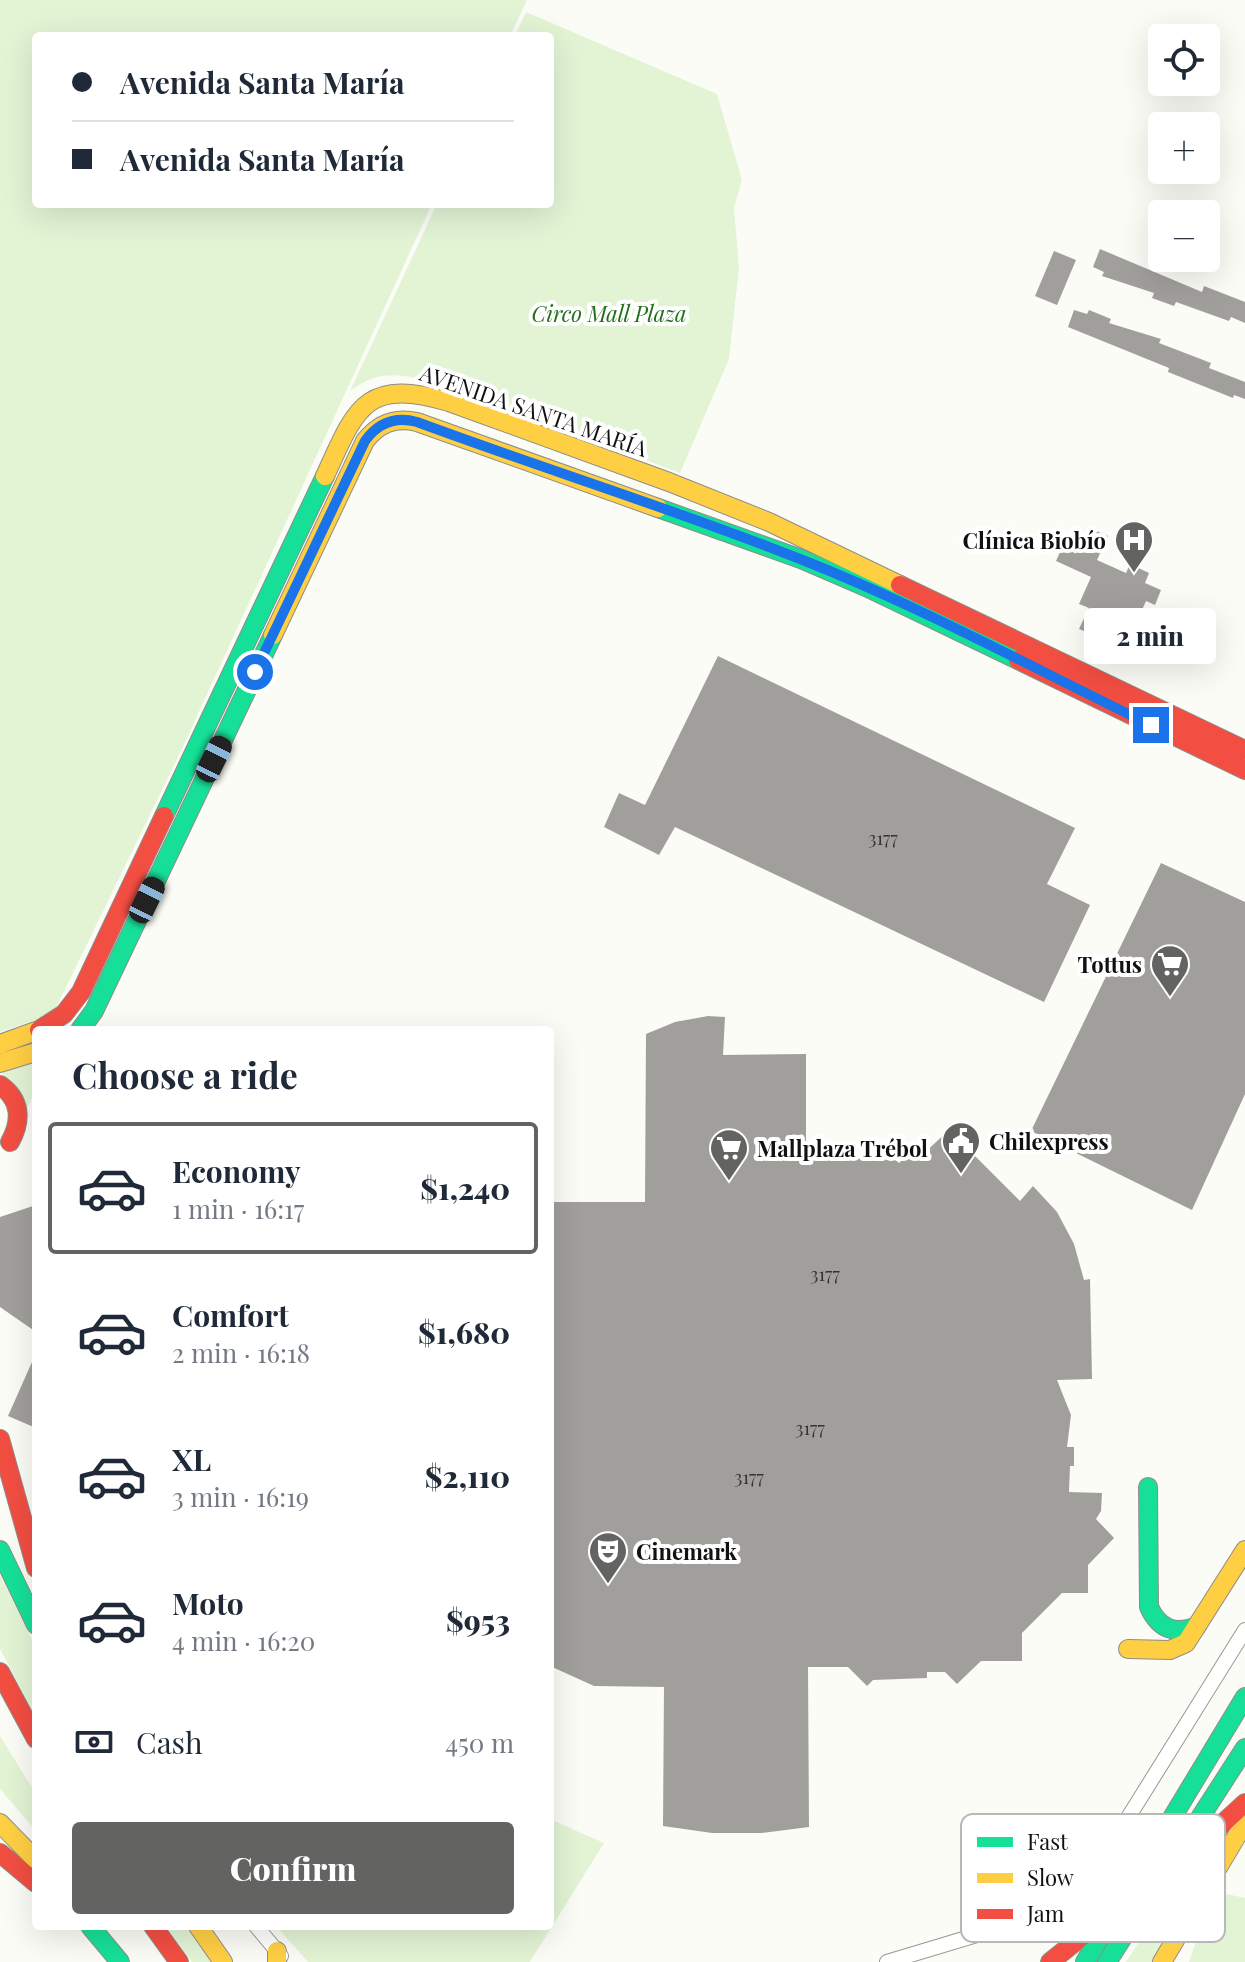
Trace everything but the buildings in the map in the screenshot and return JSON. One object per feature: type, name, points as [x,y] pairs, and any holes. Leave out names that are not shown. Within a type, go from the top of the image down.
[{"type":"main road","name":"AVENIDA SANTA MARÍA","points":[[46,1026],[64,1014],[81,992],[351,420],[373,400],[392,393],[417,392],[449,402],[734,507],[1245,750]]},
{"type":"main road","points":[[83,1026],[94,1011],[365,441],[377,427],[393,420],[417,422],[801,559],[866,587],[1245,770]]},
{"type":"main road","name":"AVENIDA SANTA MARÍA","points":[[0,1044],[32,1033]]},
{"type":"main road","points":[[0,1063],[32,1053]]},
{"type":"main road","points":[[0,1085],[14,1097],[19,1113],[18,1127],[5,1145]]},
{"type":"main road","points":[[5,1145],[20,1135],[32,1111]]},
{"type":"main road","points":[[0,1439],[32,1554]]},
{"type":"main road","points":[[1148,1487],[1147,1598],[1150,1613],[1158,1624],[1171,1630],[1187,1631],[1197,1626]]},
{"type":"main road","points":[[0,1550],[32,1617]]},
{"type":"main road","points":[[1128,1649],[1176,1649],[1186,1643],[1245,1550]]},
{"type":"main road","points":[[0,1672],[32,1732]]},
{"type":"main road","points":[[1174,1814],[1243,1699]]},
{"type":"main road","points":[[1202,1814],[1245,1748]]},
{"type":"main road","points":[[1225,1821],[1245,1803]]},
{"type":"main road","points":[[1225,1856],[1245,1822]]},
{"type":"main road","points":[[0,1823],[32,1856]]},
{"type":"main road","points":[[0,1853],[32,1880]]},
{"type":"main road","points":[[79,1930],[103,1962]]},
{"type":"main road","points":[[93,1930],[120,1962]]},
{"type":"main road","points":[[156,1930],[179,1962]]},
{"type":"main road","points":[[201,1930],[223,1962]]},
{"type":"main road","points":[[1050,1962],[1078,1942]]},
{"type":"main road","points":[[1085,1962],[1097,1942]]},
{"type":"main road","points":[[1107,1961],[1119,1942]]},
{"type":"main road","points":[[1162,1962],[1174,1942]]},
{"type":"street","points":[[1130,1814],[1245,1630]]},
{"type":"street","points":[[259,1930],[280,1958]]},
{"type":"street","points":[[887,1962],[961,1939]]},
{"type":"green space","points":[[0,0],[527,0],[512,32],[32,32],[32,208],[430,208],[181,751],[53,1014],[0,1032]]},
{"type":"green space","name":"Circo Mall Plaza","points":[[526,12],[717,94],[742,180],[734,208],[739,268],[729,359],[680,473],[436,382],[382,376],[350,391],[435,208],[554,208],[554,32],[517,32]]},
{"type":"green space","points":[[32,1058],[32,1097],[27,1109],[0,1070]]},
{"type":"green space","points":[[0,1575],[32,1640],[32,1709],[0,1649]]},
{"type":"green space","points":[[0,1736],[32,1788],[32,1826],[0,1789]]},
{"type":"green space","points":[[554,1821],[604,1843],[554,1923]]},
{"type":"green space","points":[[1225,1894],[1245,1898],[1245,1962],[1189,1962],[1196,1942],[1225,1942]]},
{"type":"green space","points":[[169,1930],[190,1930],[211,1962],[192,1962]]},
{"type":"green space","points":[[280,1930],[550,1930],[530,1962],[308,1962]]},
{"type":"green space","points":[[1139,1942],[1163,1942],[1152,1962],[1126,1962]]},
{"type":"traffic: fast","points":[[164,816],[325,476]]},
{"type":"traffic: fast","points":[[658,508],[801,559],[1018,660]]},
{"type":"traffic: fast","points":[[83,1026],[94,1011],[273,635]]},
{"type":"traffic: fast","points":[[1148,1487],[1149,1607],[1158,1621],[1168,1628],[1182,1630],[1197,1626]]},
{"type":"traffic: fast","points":[[0,1550],[32,1617]]},
{"type":"traffic: fast","points":[[1174,1814],[1245,1697]]},
{"type":"traffic: fast","points":[[1202,1814],[1245,1748]]},
{"type":"traffic: fast","points":[[93,1930],[120,1962]]},
{"type":"traffic: fast","points":[[1085,1962],[1097,1942]]},
{"type":"traffic: fast","points":[[1107,1962],[1120,1942]]},
{"type":"traffic: slow","points":[[325,476],[346,432],[367,404],[381,396],[399,393],[421,395],[449,402],[669,482],[769,522],[900,585]]},
{"type":"traffic: slow","points":[[273,635],[365,441],[388,423],[402,420],[417,422],[658,508]]},
{"type":"traffic: slow","points":[[0,1044],[32,1032]]},
{"type":"traffic: slow","points":[[0,1063],[32,1053]]},
{"type":"traffic: slow","points":[[1128,1649],[1170,1650],[1186,1643],[1245,1550]]},
{"type":"traffic: slow","points":[[1225,1856],[1245,1822]]},
{"type":"traffic: slow","points":[[0,1823],[32,1856]]},
{"type":"traffic: slow","points":[[201,1930],[223,1962]]},
{"type":"traffic: slow","points":[[1162,1962],[1174,1942]]},
{"type":"traffic: slow","points":[[277,1951],[277,1962]]},
{"type":"traffic: jam","points":[[900,585],[1245,750]]},
{"type":"traffic: jam","points":[[1018,660],[1245,770]]},
{"type":"traffic: jam","points":[[45,1026],[64,1014],[81,992],[164,816]]},
{"type":"traffic: jam","points":[[0,1085],[16,1104],[18,1118],[10,1142]]},
{"type":"traffic: jam","points":[[0,1439],[32,1554]]},
{"type":"traffic: jam","points":[[0,1672],[32,1732]]},
{"type":"traffic: jam","points":[[1225,1821],[1245,1803]]},
{"type":"traffic: jam","points":[[0,1853],[32,1880]]},
{"type":"traffic: jam","points":[[156,1930],[179,1962]]},
{"type":"traffic: jam","points":[[1050,1962],[1075,1942]]},
{"type":"place","name":"Clínica Biobío","points":[[1134,574]]},
{"type":"place","name":"Tottus","points":[[1170,998]]},
{"type":"place","name":"Chilexpress","points":[[961,1175]]},
{"type":"place","name":"Mallplaza Trébol","points":[[729,1182]]},
{"type":"place","name":"Cinemark","points":[[608,1585]]},
{"type":"route","points":[[255,672],[365,441],[377,427],[401,419],[726,530],[801,559],[866,587],[1151,725]]}]
